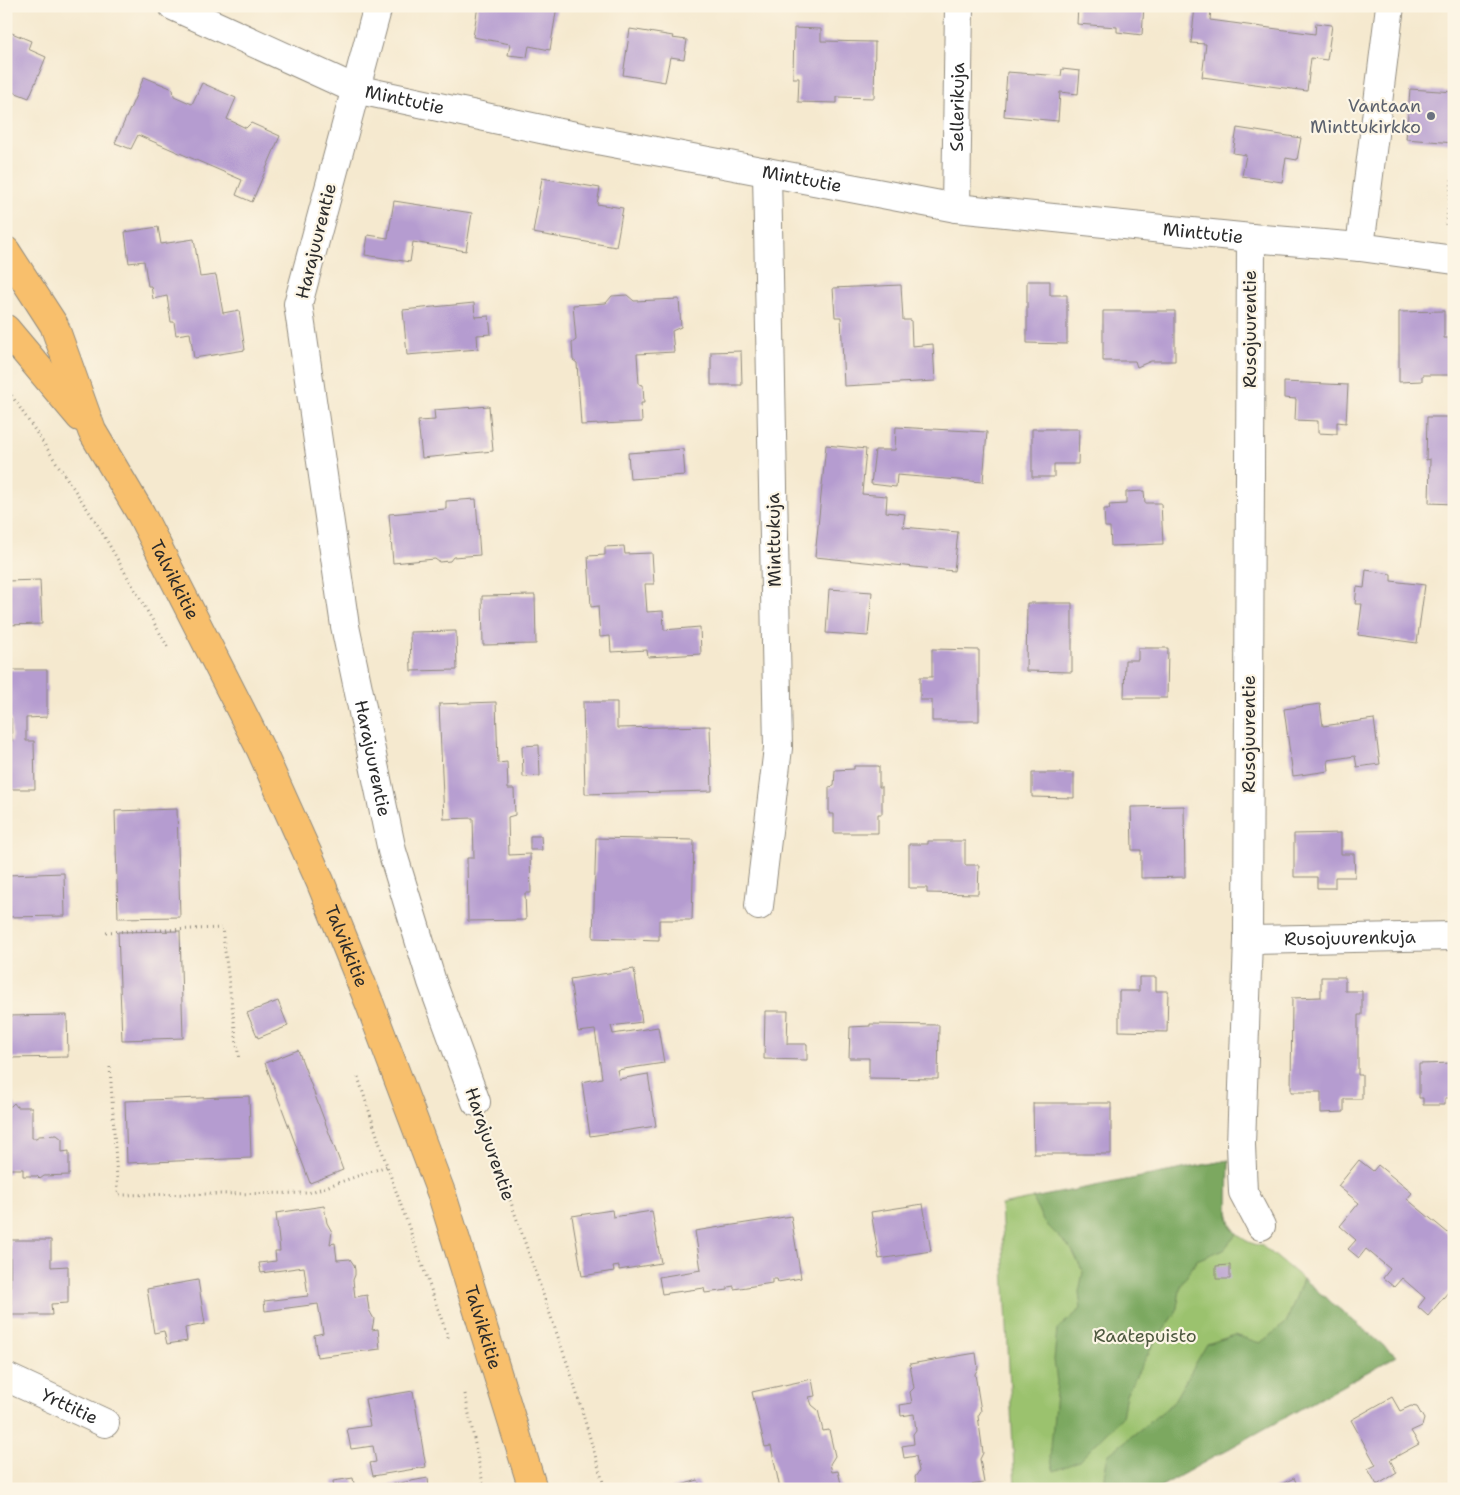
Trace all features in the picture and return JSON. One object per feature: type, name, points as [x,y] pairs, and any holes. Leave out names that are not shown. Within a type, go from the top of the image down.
[{"type":"main road","name":"Talvikkitie","points":[[6,251],[54,325],[92,431]]},
{"type":"main road","name":"Talvikkitie","points":[[6,329],[92,431],[141,514],[261,750],[323,890],[369,1002],[442,1195],[533,1489]]},
{"type":"street","name":"Minttutie","points":[[173,6],[356,89],[555,132],[956,208],[1251,238],[1360,247],[1448,259]]},
{"type":"street","name":"Harajuurentie","points":[[378,6],[298,304],[345,626],[392,851],[432,982],[476,1102]]},
{"type":"street","name":"Sellerikuja","points":[[956,208],[959,6]]},
{"type":"street","points":[[1360,247],[1390,6]]},
{"type":"street","name":"Minttukuja","points":[[759,906],[778,748],[767,172]]},
{"type":"street","name":"Rusojuurentie","points":[[1251,238],[1248,940],[1241,1145],[1243,1192],[1261,1226]]},
{"type":"street","name":"Rusojuurenkuja","points":[[1248,940],[1454,936]]},
{"type":"street","name":"Yrttitie","points":[[6,1377],[104,1423]]},
{"type":"path","points":[[1448,259],[1454,165]]},
{"type":"path","points":[[6,387],[96,522],[170,651]]},
{"type":"path","points":[[106,932],[222,928],[239,1060]]},
{"type":"path","points":[[110,1067],[118,1195],[308,1193],[387,1166]]},
{"type":"path","points":[[357,1074],[387,1166],[450,1343]]},
{"type":"path","name":"Harajuurentie","points":[[476,1102],[572,1377],[605,1489]]},
{"type":"path","points":[[465,1389],[484,1489]]},
{"type":"green space","name":"Raatepuisto","points":[[1229,1160],[1228,1214],[1238,1235],[1248,1242],[1263,1246],[1396,1356],[1156,1489],[1015,1489],[1001,1205]]},
{"type":"green space","points":[[1229,1160],[1228,1214],[1230,1225],[1237,1234],[1224,1249],[1197,1260],[1181,1285],[1176,1313],[1153,1345],[1126,1394],[1122,1417],[1079,1461],[1054,1471],[1050,1458],[1057,1382],[1054,1360],[1057,1329],[1081,1309],[1079,1292],[1083,1272],[1072,1250],[1043,1221],[1033,1198]]},
{"type":"green space","points":[[1303,1279],[1396,1356],[1156,1489],[1106,1489],[1104,1476],[1108,1455],[1172,1404],[1207,1344],[1235,1335],[1260,1343],[1286,1323]]},
{"type":"building","points":[[478,6],[557,6],[550,50],[529,46],[527,57],[508,55],[510,44],[473,37]]},
{"type":"building","points":[[1078,6],[1144,6],[1142,35],[1117,32],[1117,27],[1077,24]]},
{"type":"building","points":[[1195,7],[1211,9],[1210,20],[1315,34],[1316,23],[1332,25],[1327,60],[1311,58],[1307,91],[1202,77],[1206,44],[1191,43]]},
{"type":"building","points":[[794,28],[821,29],[821,41],[875,42],[874,98],[837,97],[837,103],[798,102],[799,78],[793,78]]},
{"type":"building","points":[[630,29],[687,40],[684,59],[670,57],[665,82],[623,75]]},
{"type":"building","points":[[7,31],[31,41],[28,49],[46,57],[29,98],[6,89]]},
{"type":"building","points":[[1062,69],[1080,71],[1078,94],[1060,92],[1058,121],[1004,116],[1007,72],[1061,76]]},
{"type":"building","points":[[144,77],[173,89],[174,96],[192,104],[202,83],[236,98],[227,119],[246,128],[251,123],[280,136],[252,202],[236,195],[242,180],[138,135],[131,149],[115,143]]},
{"type":"building","name":"Vantaan Minttukirkko","points":[[1410,89],[1454,92],[1454,143],[1406,139]]},
{"type":"building","points":[[1237,128],[1301,138],[1297,160],[1286,158],[1282,182],[1242,176],[1246,155],[1233,153]]},
{"type":"building","points":[[542,178],[600,188],[597,204],[623,208],[616,247],[533,233]]},
{"type":"building","points":[[394,201],[472,213],[466,251],[413,242],[410,262],[365,255],[368,235],[388,238]]},
{"type":"building","points":[[158,227],[161,244],[194,239],[200,277],[216,275],[223,313],[239,310],[245,350],[194,358],[190,333],[176,335],[174,322],[171,322],[167,296],[153,299],[151,286],[148,286],[144,261],[129,263],[125,232]]},
{"type":"building","points":[[1027,281],[1050,281],[1050,295],[1067,295],[1067,344],[1027,343]]},
{"type":"building","points":[[901,285],[903,320],[911,320],[912,346],[933,344],[935,381],[844,386],[841,317],[835,317],[833,288]]},
{"type":"building","points":[[627,295],[634,301],[679,299],[681,327],[672,331],[674,352],[637,354],[639,384],[643,385],[644,403],[641,403],[642,422],[581,425],[577,363],[573,360],[572,343],[576,340],[573,305],[606,303],[612,296]]},
{"type":"building","points":[[474,303],[475,317],[489,316],[491,334],[477,335],[478,349],[407,355],[403,310]]},
{"type":"building","points":[[1103,311],[1175,311],[1175,361],[1151,361],[1137,367],[1135,361],[1103,361]]},
{"type":"building","points":[[1444,311],[1444,338],[1454,338],[1454,375],[1422,375],[1422,381],[1399,382],[1399,312]]},
{"type":"building","points":[[741,351],[742,385],[711,385],[711,352]]},
{"type":"building","points":[[1284,382],[1348,385],[1346,423],[1337,422],[1337,434],[1318,433],[1318,421],[1295,420],[1296,399],[1284,398]]},
{"type":"building","points":[[489,406],[493,451],[422,458],[418,421],[435,420],[434,410]]},
{"type":"building","points":[[1427,417],[1454,417],[1454,504],[1429,503],[1430,459],[1426,460]]},
{"type":"building","points":[[896,427],[987,432],[983,482],[897,475],[896,487],[871,484],[875,450],[895,450]]},
{"type":"building","points":[[1032,429],[1079,429],[1078,464],[1054,464],[1054,477],[1032,477]]},
{"type":"building","points":[[826,445],[866,449],[862,494],[887,496],[886,512],[905,514],[903,527],[958,532],[954,571],[815,557]]},
{"type":"building","points":[[683,449],[685,475],[630,479],[628,453]]},
{"type":"building","points":[[1144,491],[1145,503],[1161,503],[1163,544],[1111,546],[1110,527],[1105,527],[1104,509],[1110,509],[1109,505],[1126,504],[1126,492]]},
{"type":"building","points":[[476,499],[480,555],[453,557],[450,561],[439,562],[435,559],[393,563],[389,514],[446,509],[446,501]]},
{"type":"building","points":[[624,546],[625,554],[652,553],[654,584],[645,584],[647,612],[663,611],[664,630],[700,627],[701,654],[648,657],[647,650],[611,652],[610,636],[600,637],[598,606],[591,607],[588,556],[605,555],[605,547]]},
{"type":"building","points":[[1366,570],[1391,574],[1391,581],[1425,585],[1417,643],[1358,635],[1362,604],[1355,604],[1357,587],[1364,588]]},
{"type":"building","points":[[40,580],[42,624],[6,625],[6,581]]},
{"type":"building","points":[[829,589],[872,592],[868,636],[826,633]]},
{"type":"building","points":[[535,595],[536,644],[483,645],[482,596]]},
{"type":"building","points":[[1027,603],[1072,603],[1072,672],[1026,671]]},
{"type":"building","points":[[456,631],[457,670],[411,671],[410,632]]},
{"type":"building","points":[[1138,648],[1168,648],[1167,698],[1124,698],[1125,660],[1138,660]]},
{"type":"building","points":[[932,649],[979,650],[979,721],[932,721],[932,700],[920,700],[920,677],[932,677]]},
{"type":"building","points":[[6,670],[47,670],[47,717],[26,718],[26,741],[34,741],[35,789],[6,789],[6,741],[12,741],[11,718],[6,718]]},
{"type":"building","points":[[496,702],[498,763],[507,762],[508,789],[514,789],[515,815],[508,817],[509,855],[530,854],[531,893],[525,893],[526,920],[468,921],[467,858],[474,858],[473,818],[444,819],[439,704]]},
{"type":"building","points":[[583,702],[617,702],[617,728],[710,726],[712,791],[585,794]]},
{"type":"building","points":[[1320,704],[1323,726],[1374,719],[1380,764],[1357,767],[1355,756],[1328,760],[1329,771],[1293,776],[1284,709]]},
{"type":"building","points":[[539,745],[540,776],[523,777],[522,746]]},
{"type":"building","points":[[854,766],[879,766],[879,787],[882,787],[882,814],[878,814],[878,833],[834,833],[834,814],[829,814],[829,787],[834,786],[835,770],[854,769]]},
{"type":"building","points":[[1032,773],[1074,773],[1074,798],[1032,797]]},
{"type":"building","points":[[1184,806],[1185,877],[1141,878],[1141,850],[1132,850],[1131,807]]},
{"type":"building","points":[[177,809],[180,917],[118,918],[115,811]]},
{"type":"building","points":[[1341,833],[1341,854],[1354,854],[1355,877],[1335,877],[1335,888],[1317,888],[1317,877],[1294,877],[1294,834]]},
{"type":"building","points":[[530,836],[541,836],[542,850],[530,850]]},
{"type":"building","points":[[596,838],[694,840],[692,920],[659,920],[659,940],[593,938]]},
{"type":"building","points":[[928,841],[965,841],[965,865],[979,865],[978,894],[927,893],[927,888],[909,888],[909,844],[928,844]]},
{"type":"building","points":[[64,873],[65,916],[6,917],[6,875]]},
{"type":"building","points":[[180,931],[183,1038],[122,1040],[118,932]]},
{"type":"building","points":[[634,969],[642,1022],[611,1026],[613,1034],[658,1027],[664,1063],[617,1070],[619,1079],[648,1074],[656,1126],[590,1136],[582,1082],[602,1078],[595,1030],[578,1032],[570,979]]},
{"type":"building","points":[[1139,977],[1156,977],[1156,991],[1168,991],[1167,1032],[1119,1031],[1119,991],[1139,991]]},
{"type":"building","points":[[1321,977],[1345,977],[1345,991],[1362,991],[1362,1015],[1358,1015],[1358,1075],[1362,1075],[1362,1099],[1344,1099],[1344,1112],[1321,1113],[1321,1092],[1291,1092],[1292,998],[1321,997]]},
{"type":"building","points":[[278,1001],[288,1026],[258,1038],[247,1013]]},
{"type":"building","points":[[765,1011],[788,1011],[787,1044],[807,1044],[807,1060],[764,1059]]},
{"type":"building","points":[[67,1015],[68,1057],[7,1058],[7,1016]]},
{"type":"building","points":[[870,1024],[939,1025],[938,1079],[869,1078],[869,1058],[849,1058],[850,1027],[870,1026]]},
{"type":"building","points":[[298,1050],[343,1170],[310,1183],[265,1063]]},
{"type":"building","points":[[1454,1063],[1454,1098],[1445,1098],[1445,1105],[1423,1105],[1423,1098],[1419,1098],[1419,1064]]},
{"type":"building","points":[[249,1096],[251,1158],[127,1163],[125,1101]]},
{"type":"building","points":[[14,1103],[17,1107],[32,1107],[32,1138],[57,1135],[62,1139],[62,1152],[69,1151],[69,1175],[44,1176],[40,1179],[37,1176],[23,1176],[23,1169],[10,1169],[10,1173],[6,1173],[6,1107]]},
{"type":"building","points":[[1033,1103],[1111,1103],[1111,1154],[1034,1154]]},
{"type":"building","points":[[1359,1160],[1373,1171],[1378,1165],[1412,1193],[1407,1199],[1454,1238],[1454,1285],[1428,1316],[1418,1307],[1425,1298],[1402,1278],[1394,1287],[1383,1278],[1390,1269],[1366,1249],[1359,1258],[1348,1249],[1356,1240],[1340,1226],[1359,1203],[1338,1186]]},
{"type":"building","points":[[923,1204],[931,1251],[879,1259],[871,1212]]},
{"type":"building","points":[[324,1206],[327,1223],[332,1232],[330,1244],[335,1243],[337,1260],[350,1259],[354,1265],[355,1297],[367,1295],[369,1310],[374,1319],[372,1330],[378,1329],[380,1349],[317,1357],[314,1335],[323,1333],[318,1304],[265,1311],[264,1301],[308,1296],[304,1267],[261,1273],[259,1263],[276,1261],[275,1251],[280,1251],[276,1213]]},
{"type":"building","points":[[612,1210],[613,1217],[652,1211],[661,1263],[619,1270],[619,1266],[613,1267],[614,1271],[582,1276],[572,1216]]},
{"type":"building","points":[[791,1216],[801,1278],[778,1282],[777,1279],[772,1279],[772,1283],[734,1289],[734,1286],[728,1287],[728,1290],[705,1293],[704,1288],[662,1294],[659,1277],[701,1270],[695,1231]]},
{"type":"building","points":[[10,1240],[51,1240],[51,1267],[68,1266],[68,1303],[51,1304],[52,1315],[11,1315]]},
{"type":"building","points":[[1230,1265],[1230,1279],[1216,1279],[1216,1266]]},
{"type":"building","points":[[198,1280],[205,1324],[185,1328],[187,1341],[167,1344],[164,1331],[154,1333],[147,1289]]},
{"type":"building","points":[[976,1353],[978,1368],[975,1374],[981,1411],[978,1416],[983,1453],[980,1459],[984,1483],[942,1489],[917,1489],[915,1477],[919,1471],[916,1456],[904,1458],[902,1446],[914,1444],[913,1434],[916,1430],[914,1414],[901,1416],[900,1405],[912,1403],[910,1392],[914,1388],[910,1364]]},
{"type":"building","points":[[812,1379],[815,1396],[809,1397],[812,1405],[818,1410],[823,1431],[829,1430],[835,1456],[830,1464],[832,1472],[838,1471],[842,1488],[780,1489],[771,1446],[765,1447],[752,1392]]},
{"type":"building","points":[[413,1391],[426,1467],[373,1476],[370,1463],[376,1462],[373,1446],[351,1449],[347,1429],[370,1426],[365,1399]]},
{"type":"building","points":[[1392,1397],[1400,1411],[1411,1406],[1417,1407],[1424,1419],[1422,1426],[1411,1431],[1419,1444],[1390,1460],[1397,1473],[1377,1485],[1368,1469],[1376,1465],[1351,1420]]},
{"type":"building","points":[[353,1478],[355,1489],[334,1489],[333,1481]]},
{"type":"building","points":[[428,1478],[429,1489],[372,1489],[372,1488]]},
{"type":"building","points":[[1294,1478],[1299,1489],[1272,1489]]},
{"type":"building","points":[[698,1480],[701,1489],[672,1489],[672,1488]]},
{"type":"place","name":"Vantaan Minttukirkko","points":[[1431,116]]}]
